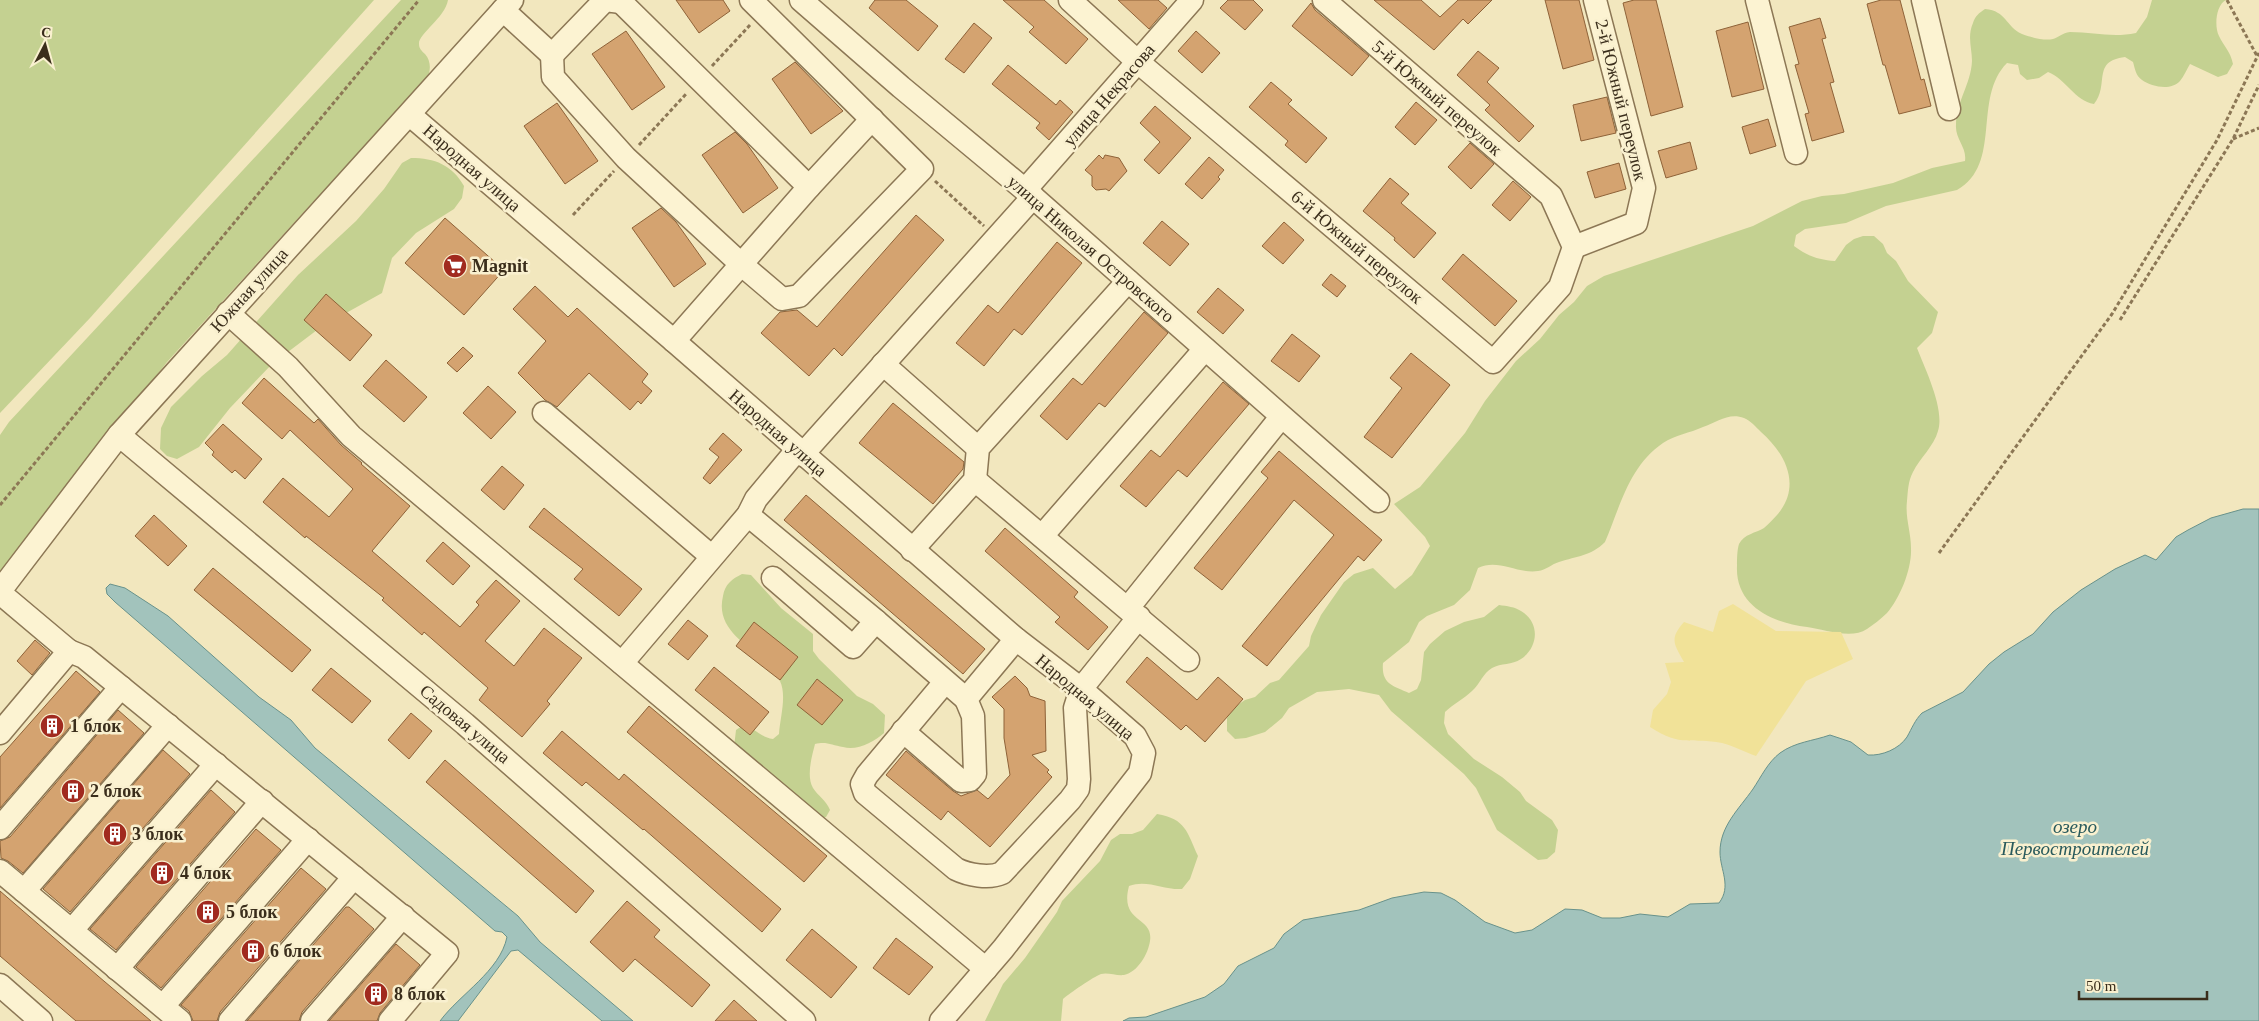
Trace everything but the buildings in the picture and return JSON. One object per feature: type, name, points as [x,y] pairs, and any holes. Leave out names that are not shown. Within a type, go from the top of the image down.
[{"type":"street","points":[[552,55],[606,0],[622,1],[809,187]]},
{"type":"street","name":"улица Николая Островского","points":[[801,0],[901,88],[1029,193],[1378,501]]},
{"type":"street","name":"6-й Южный переулок","points":[[1070,0],[1138,62],[1493,362],[1560,287],[1574,246]]},
{"type":"street","name":"улица Некрасова","points":[[622,663],[711,556],[748,515],[756,499],[883,364],[996,237],[1029,193],[1192,0]]},
{"type":"street","name":"5-й Южный переулок","points":[[1324,0],[1551,196],[1574,246]]},
{"type":"street","name":"2-й Южный переулок","points":[[1574,246],[1636,223],[1644,188],[1596,0]]},
{"type":"street","points":[[1757,0],[1796,153]]},
{"type":"street","points":[[1922,0],[1949,109]]},
{"type":"street","points":[[508,5],[552,55],[553,77],[626,158],[742,265],[782,299],[799,296],[922,169],[757,6]]},
{"type":"street","name":"Южная улица","points":[[0,592],[120,435],[228,313],[508,5]]},
{"type":"street","name":"Народная улица","points":[[410,115],[674,341],[1016,640],[1081,689],[1135,736],[1144,753],[1140,773],[986,969]]},
{"type":"street","points":[[674,341],[809,187],[872,119]]},
{"type":"street","points":[[912,550],[975,480],[978,448],[1128,281]]},
{"type":"street","points":[[228,313],[288,367],[351,436],[986,969],[941,1021]]},
{"type":"street","points":[[1042,536],[1205,350]]},
{"type":"street","points":[[883,364],[978,448]]},
{"type":"street","points":[[544,413],[711,556]]},
{"type":"street","points":[[945,682],[867,775],[862,784],[865,793],[956,869],[966,874],[995,876],[1002,873],[1070,800],[1078,788],[1075,708],[1081,689],[1134,612],[1281,417]]},
{"type":"street","name":"Садовая улица","points":[[120,435],[465,724],[804,1021]]},
{"type":"street","points":[[975,480],[1134,612],[1188,660]]},
{"type":"street","points":[[748,515],[876,621],[966,699],[973,716],[975,774],[970,780],[962,782],[903,731]]},
{"type":"street","points":[[773,578],[852,647],[876,621]]},
{"type":"street","points":[[0,592],[69,651],[84,657],[447,952],[390,1021]]},
{"type":"street","points":[[966,699],[1016,640]]},
{"type":"street","points":[[0,733],[69,651]]},
{"type":"street","points":[[0,828],[121,687]]},
{"type":"street","points":[[24,891],[168,725]]},
{"type":"street","points":[[72,930],[216,764]]},
{"type":"street","points":[[117,968],[262,801]]},
{"type":"street","points":[[163,1006],[308,839]]},
{"type":"street","points":[[0,871],[180,1021]]},
{"type":"street","points":[[230,1021],[354,877]]},
{"type":"street","points":[[312,1021],[403,916]]},
{"type":"street","points":[[0,985],[41,1021]]},
{"type":"path","points":[[0,505],[420,0]]},
{"type":"path","points":[[1939,553],[2112,314],[2217,140],[2258,55],[2226,0]]},
{"type":"path","points":[[573,216],[700,79],[757,6]]},
{"type":"path","points":[[2120,320],[2233,139],[2259,85]]},
{"type":"path","points":[[2233,139],[2259,128]]},
{"type":"path","points":[[922,169],[996,237]]},
{"type":"green space","points":[[0,0],[374,0],[90,318],[0,413]]},
{"type":"green space","points":[[401,0],[448,0],[442,13],[420,40],[421,50],[428,59],[430,70],[417,96],[312,203],[167,362],[0,577],[0,435],[9,422]]},
{"type":"green space","points":[[2152,0],[2226,0],[2220,6],[2216,22],[2217,32],[2232,59],[2233,64],[2227,74],[2218,77],[2190,64],[2180,81],[2172,86],[2161,87],[2140,78],[2133,62],[2125,57],[2115,59],[2108,63],[2104,69],[2099,97],[2094,104],[2081,99],[2048,72],[2039,78],[2027,80],[2020,74],[2018,65],[2007,63],[1997,77],[1991,94],[1984,148],[1979,164],[1971,179],[1957,190],[1886,206],[1846,223],[1805,229],[1796,235],[1794,246],[1813,257],[1835,261],[1846,245],[1854,239],[1863,236],[1874,236],[1896,261],[1908,281],[1938,312],[1932,333],[1917,348],[1937,401],[1939,422],[1938,431],[1933,442],[1911,475],[1909,482],[1907,519],[1911,548],[1910,565],[1901,591],[1892,607],[1867,629],[1853,634],[1845,634],[1794,625],[1769,616],[1759,610],[1749,602],[1742,592],[1738,580],[1737,566],[1739,544],[1747,536],[1764,528],[1777,515],[1785,504],[1790,482],[1784,460],[1778,450],[1747,419],[1733,416],[1672,438],[1651,452],[1627,488],[1605,542],[1600,547],[1584,555],[1559,562],[1538,571],[1500,565],[1485,565],[1478,568],[1470,590],[1454,605],[1427,616],[1419,622],[1409,642],[1383,663],[1386,680],[1393,686],[1409,693],[1417,689],[1421,680],[1424,652],[1445,631],[1464,622],[1484,617],[1499,605],[1521,611],[1532,621],[1535,635],[1527,654],[1518,661],[1495,666],[1489,670],[1466,697],[1445,712],[1444,723],[1448,734],[1474,759],[1502,777],[1520,792],[1526,801],[1552,820],[1558,830],[1555,852],[1547,859],[1538,860],[1497,830],[1476,788],[1464,774],[1391,711],[1379,695],[1349,689],[1317,692],[1289,708],[1282,718],[1265,732],[1246,738],[1235,739],[1227,731],[1227,718],[1236,706],[1245,700],[1255,697],[1270,683],[1279,680],[1309,646],[1311,636],[1321,615],[1344,582],[1354,574],[1373,568],[1395,589],[1412,575],[1430,546],[1425,537],[1394,504],[1420,487],[1465,433],[1485,401],[1516,361],[1540,339],[1559,315],[1574,302],[1587,286],[1604,276],[1753,226],[1802,201],[1893,183],[1932,168],[1965,161],[1964,151],[1956,130],[1958,109],[1971,69],[1971,28],[1976,17],[1985,9],[1998,13],[2016,31],[2022,34],[2037,38],[2053,39],[2070,32],[2111,35],[2136,33],[2147,17]]},
{"type":"green space","points":[[411,158],[435,161],[454,173],[464,186],[462,198],[454,209],[416,233],[392,258],[382,293],[321,327],[272,364],[230,408],[199,447],[177,459],[167,456],[160,449],[161,428],[171,407],[202,376],[227,355],[298,275],[356,221],[384,189],[402,163]]},
{"type":"green space","points":[[742,574],[751,575],[781,608],[813,634],[813,651],[819,659],[857,696],[873,704],[885,715],[884,733],[865,745],[848,748],[826,743],[815,744],[810,766],[810,778],[813,788],[830,810],[826,817],[817,819],[734,747],[736,730],[742,726],[751,728],[765,737],[773,739],[779,734],[783,700],[780,681],[773,670],[733,633],[726,623],[722,610],[725,588]]},
{"type":"green space","points":[[1157,814],[1167,816],[1180,823],[1188,833],[1198,856],[1190,879],[1182,889],[1149,884],[1129,886],[1127,898],[1132,914],[1147,927],[1150,933],[1150,941],[1142,962],[1129,973],[1124,975],[1101,974],[1076,989],[1063,999],[1061,1021],[985,1021],[1003,984],[1025,958],[1057,912],[1062,901],[1100,861],[1111,840],[1120,834],[1132,834],[1143,830]]},
{"type":"sand","points":[[1733,604],[1776,631],[1841,632],[1853,659],[1806,681],[1756,756],[1722,743],[1670,738],[1650,727],[1653,710],[1667,694],[1671,682],[1665,663],[1684,662],[1675,642],[1676,633],[1679,628],[1684,622],[1713,632],[1719,611]]},
{"type":"water","name":"озеро Первостроителей","points":[[2243,509],[2259,509],[2259,1021],[1123,1021],[1129,1018],[1146,1017],[1205,997],[1224,984],[1238,966],[1274,948],[1284,934],[1303,920],[1359,910],[1392,898],[1424,892],[1441,893],[1455,900],[1485,922],[1515,933],[1532,930],[1565,909],[1582,910],[1602,918],[1620,918],[1640,914],[1668,917],[1690,904],[1719,903],[1725,890],[1720,859],[1723,834],[1731,818],[1765,770],[1780,753],[1798,744],[1830,735],[1851,742],[1868,755],[1884,753],[1895,748],[1904,741],[1915,721],[1922,713],[1963,692],[1989,664],[2033,634],[2053,612],[2081,590],[2115,569],[2145,555],[2156,560],[2176,537],[2211,518]]},
{"type":"water","points":[[110,584],[125,588],[168,616],[259,697],[291,720],[315,748],[518,916],[540,942],[633,1021],[602,1021],[518,950],[511,951],[458,1021],[440,1021],[496,961],[507,937],[502,932],[495,931],[115,602],[107,594],[106,588]]},
{"type":"place","name":"Magnit","points":[[455,266]]},
{"type":"place","name":"1 блок","points":[[52,726]]},
{"type":"place","name":"2 блок","points":[[73,791]]},
{"type":"place","name":"3 блок","points":[[115,834]]},
{"type":"place","name":"4 блок","points":[[162,873]]},
{"type":"place","name":"5 блок","points":[[208,912]]},
{"type":"place","name":"6 блок","points":[[253,951]]},
{"type":"place","name":"8 блок","points":[[376,994]]}]
